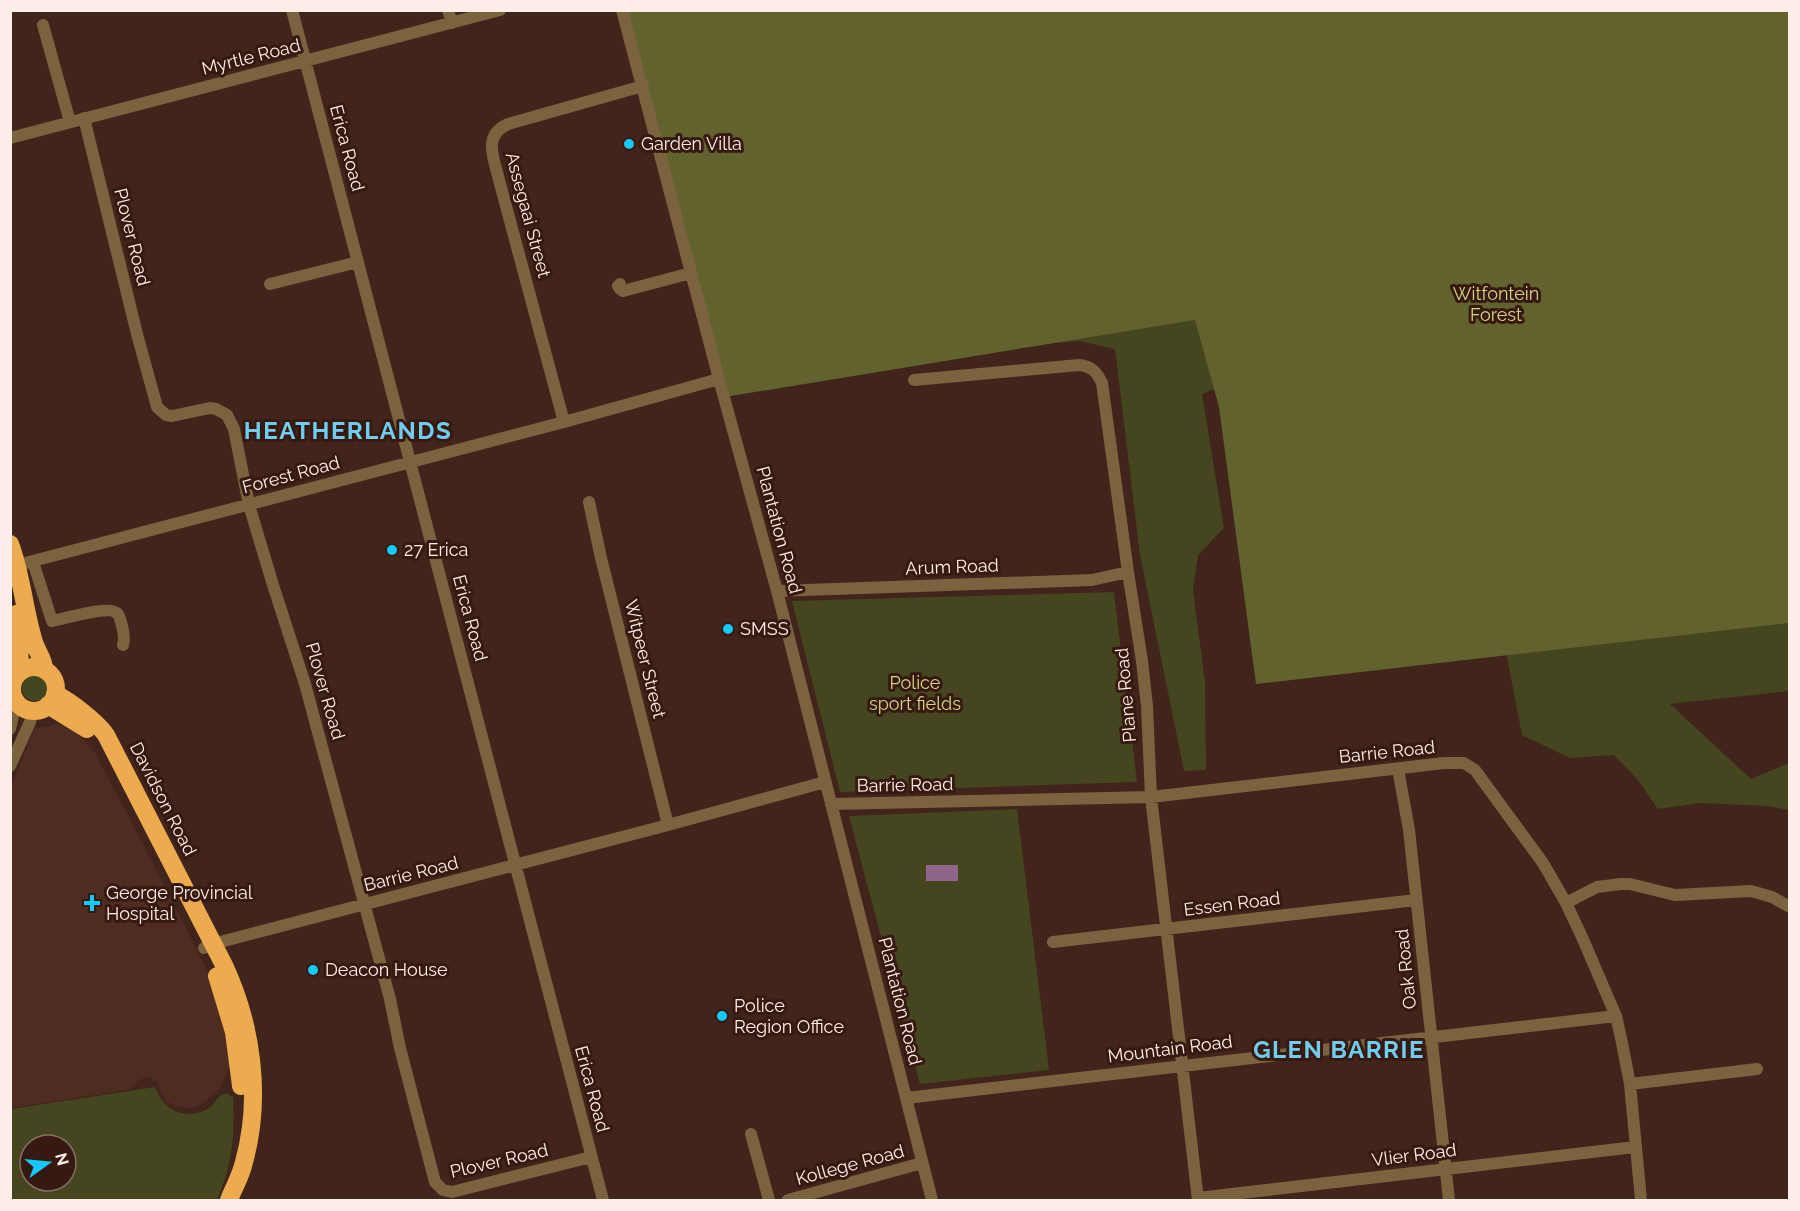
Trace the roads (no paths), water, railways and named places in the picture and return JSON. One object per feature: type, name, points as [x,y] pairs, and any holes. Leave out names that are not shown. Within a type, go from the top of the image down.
[{"type":"highway","points":[[10,544],[20,565],[33,640],[44,669]]},
{"type":"highway","points":[[10,588],[20,637],[19,672]]},
{"type":"highway","points":[[31,667],[44,669],[53,678],[56,686],[38,703],[13,695],[14,679],[19,672],[31,667]]},
{"type":"highway","name":"Davidson Road","points":[[38,703],[69,701],[99,726],[106,735],[209,946],[230,977],[239,1002],[248,1041],[253,1108],[244,1165],[232,1192]]},
{"type":"street","name":"Erica Road","points":[[292,10],[603,1200]]},
{"type":"street","points":[[448,10],[452,23]]},
{"type":"street","name":"Myrtle Road","points":[[10,138],[500,10]]},
{"type":"street","name":"Plantation Road","points":[[622,10],[777,591],[932,1200]]},
{"type":"street","points":[[43,25],[70,122]]},
{"type":"street","name":"Assegaai Street","points":[[564,423],[500,180],[492,147],[492,137],[499,128],[507,124],[643,86]]},
{"type":"street","name":"Plover Road","points":[[84,118],[154,401],[160,411],[172,416],[210,408],[216,409],[227,415],[234,429],[249,505],[305,684],[390,999],[433,1177],[439,1187],[447,1192],[459,1191],[591,1157]]},
{"type":"street","points":[[270,284],[358,262]]},
{"type":"street","points":[[620,284],[618,286],[623,291],[691,273]]},
{"type":"street","name":"Plane Road","points":[[914,380],[1079,365],[1087,366],[1099,375],[1104,390],[1142,661],[1147,706],[1151,797],[1198,1199]]},
{"type":"street","name":"Forest Road","points":[[20,565],[564,423],[719,379]]},
{"type":"street","name":"Witpeer Street","points":[[589,502],[603,569],[668,825]]},
{"type":"street","points":[[20,565],[52,621],[89,613],[115,612],[119,617],[124,634],[123,645]]},
{"type":"street","name":"Arum Road","points":[[777,591],[1092,580],[1128,572]]},
{"type":"street","points":[[10,729],[38,703]]},
{"type":"street","points":[[10,766],[38,703]]},
{"type":"street","name":"Barrie Road","points":[[831,804],[1151,797],[1456,762],[1469,766],[1484,781],[1543,863],[1566,903],[1616,1016],[1630,1084],[1641,1200]]},
{"type":"street","name":"Oak Road","points":[[1398,769],[1408,830],[1449,1200]]},
{"type":"street","name":"Barrie Road","points":[[209,946],[825,782]]},
{"type":"street","points":[[1566,903],[1597,887],[1621,884],[1675,895],[1751,891],[1772,897],[1790,907]]},
{"type":"street","name":"Essen Road","points":[[1053,942],[1416,900]]},
{"type":"street","name":"Mountain Road","points":[[906,1098],[1616,1016]]},
{"type":"street","points":[[1630,1084],[1757,1069]]},
{"type":"street","points":[[751,1134],[769,1200]]},
{"type":"street","name":"Vlier Road","points":[[1198,1199],[1635,1147]]},
{"type":"street","name":"Kollege Road","points":[[788,1200],[922,1163]]},
{"type":"place","name":"Garden Villa","points":[[629,144]]},
{"type":"place","name":"27 Erica","points":[[392,550]]},
{"type":"place","name":"SMSS","points":[[728,629]]},
{"type":"place","name":"George Provincial Hospital","points":[[92,903]]},
{"type":"place","name":"Deacon House","points":[[313,970]]},
{"type":"place","name":"Police Region Office","points":[[722,1016]]},
{"type":"district","name":"HEATHERLANDS","points":[[348,431]]},
{"type":"district","name":"GLEN BARRIE","points":[[1339,1050]]},
{"type":"park label","name":"Witfontein Forest","points":[[1496,304]]},
{"type":"park label","name":"Police sport fields","points":[[915,693]]}]
